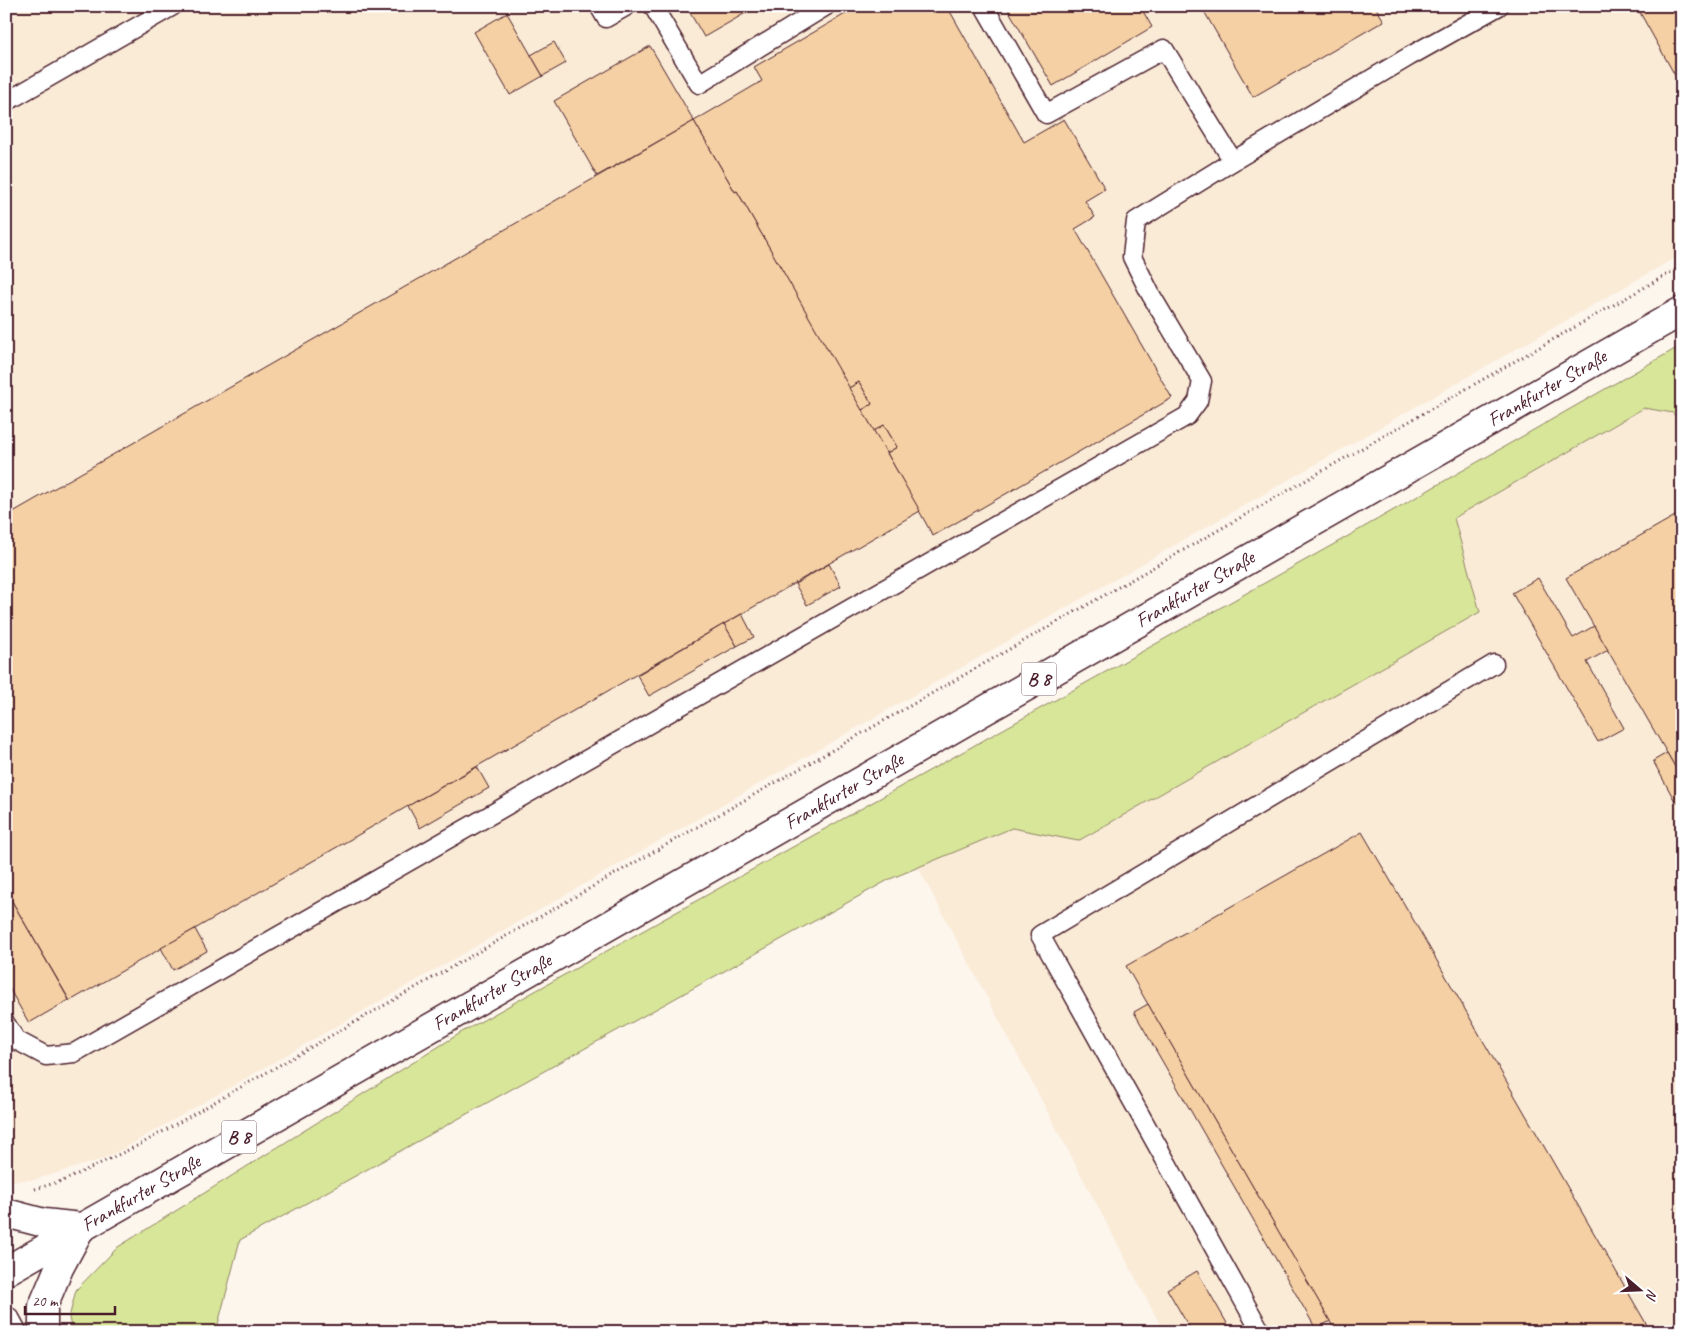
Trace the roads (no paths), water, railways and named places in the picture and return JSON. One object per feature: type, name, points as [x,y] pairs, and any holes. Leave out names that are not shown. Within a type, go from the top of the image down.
[{"type":"main road","name":"Frankfurter Straße","points":[[6,1271],[1682,311]]},
{"type":"main road","points":[[6,1213],[44,1223],[81,1227],[59,1268],[43,1306],[43,1332]]},
{"type":"main road","points":[[6,1321],[12,1332]]},
{"type":"lane","points":[[6,102],[173,6]]},
{"type":"lane","points":[[599,6],[606,18],[627,6]]},
{"type":"lane","points":[[653,6],[698,84],[826,6]]},
{"type":"lane","points":[[984,6],[1046,114],[1164,49],[1233,161]]},
{"type":"lane","points":[[6,1024],[16,1040],[46,1056],[74,1053],[1187,416],[1198,401],[1202,381],[1151,295],[1132,257],[1136,221],[1410,56],[1499,6]]},
{"type":"lane","points":[[1261,1332],[1040,936],[1494,664]]}]
